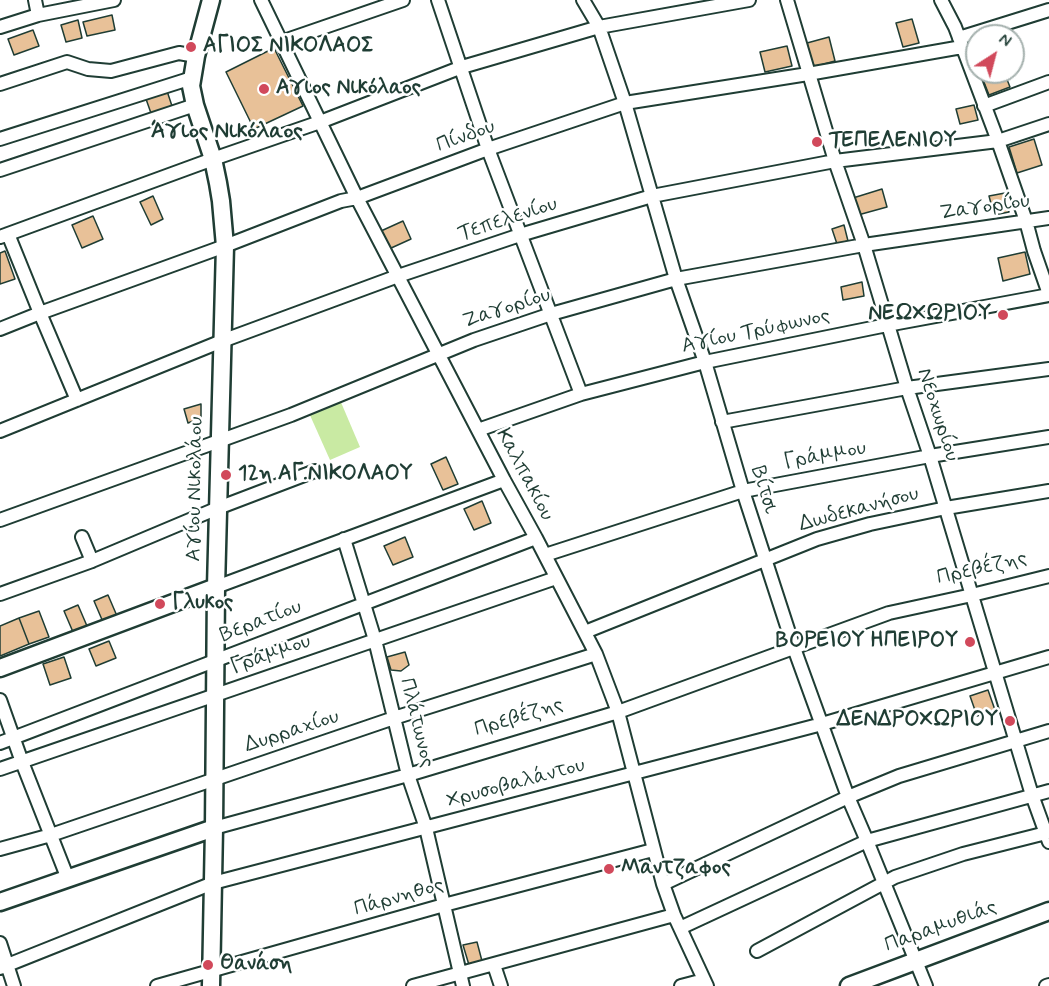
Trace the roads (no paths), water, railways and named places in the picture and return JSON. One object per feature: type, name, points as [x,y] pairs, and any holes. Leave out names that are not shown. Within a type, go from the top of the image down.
[{"type":"street","points":[[35,0],[38,15]]},
{"type":"street","points":[[0,27],[38,15],[114,0]]},
{"type":"street","name":"Αγίου Νικολάου","points":[[211,0],[191,86],[213,159],[221,201],[225,246],[216,587],[211,978]]},
{"type":"street","name":"Καλπακίου","points":[[261,0],[357,198],[596,654],[618,712],[663,884],[674,915],[705,983]]},
{"type":"street","points":[[281,42],[403,0]]},
{"type":"street","points":[[438,0],[488,150],[581,394]]},
{"type":"street","name":"Βίτσι","points":[[583,0],[599,27],[625,103],[676,279],[705,362],[764,560],[794,648],[848,797],[926,986]]},
{"type":"street","points":[[77,400],[4,235],[320,122],[462,67],[599,27],[749,0]]},
{"type":"street","name":"Νεοχωρίου","points":[[787,0],[835,161],[864,245],[1032,795],[1047,837]]},
{"type":"street","points":[[941,0],[955,27],[998,141],[1049,294]]},
{"type":"street","name":"Πίνδου","points":[[0,329],[341,201],[357,198],[625,103],[808,74],[961,43],[1049,10]]},
{"type":"street","points":[[0,84],[67,62],[88,69],[111,71],[179,53],[196,57]]},
{"type":"street","points":[[0,139],[192,78]]},
{"type":"street","points":[[984,106],[1049,82]]},
{"type":"street","points":[[0,170],[195,105]]},
{"type":"street","name":"Τεπελενίου","points":[[0,431],[222,341],[398,276],[520,235],[652,196],[835,161],[998,141],[1049,124]]},
{"type":"street","name":"Ζαγορίου","points":[[0,520],[220,441],[474,340],[551,314],[676,279],[864,245],[1049,218]]},
{"type":"street","name":"Αγίου Τρύφωνος","points":[[478,430],[581,394],[705,362],[1049,294]]},
{"type":"street","points":[[722,422],[907,388],[1049,369]]},
{"type":"street","name":"Γράμμου","points":[[545,555],[743,491],[930,456],[1049,437]]},
{"type":"street","points":[[0,594],[92,561],[218,508],[315,471]]},
{"type":"street","points":[[0,668],[504,480]]},
{"type":"street","name":"Δωδεκανήσου","points":[[585,632],[817,538],[945,508],[1049,491]]},
{"type":"street","points":[[82,537],[92,561]]},
{"type":"street","name":"Βερατίου","points":[[0,743],[536,538]]},
{"type":"street","name":"Πλάτωνος","points":[[344,539],[375,640],[408,775],[426,828],[462,980]]},
{"type":"street","name":"Πρεβέζης","points":[[0,902],[214,828],[408,775],[618,712],[888,613],[972,596],[1049,576]]},
{"type":"street","name":"Γράμμου","points":[[0,769],[556,578]]},
{"type":"street","name":"Δυρραχίου","points":[[0,849],[51,835],[394,718],[596,654]]},
{"type":"street","name":"Χρυσοβαλάντου","points":[[4,967],[213,883],[822,724],[1049,657]]},
{"type":"street","points":[[0,700],[68,879]]},
{"type":"street","points":[[663,884],[848,797],[899,776],[1049,731]]},
{"type":"street","points":[[680,928],[867,841],[1049,791]]},
{"type":"street","points":[[757,951],[895,877],[963,854],[1047,837]]},
{"type":"street","name":"Πάρνηθος","points":[[157,986],[211,978],[444,905],[653,850]]},
{"type":"street","name":"Παραμυθιάς","points":[[849,986],[1049,911]]},
{"type":"street","points":[[413,986],[462,980],[494,965],[674,915]]},
{"type":"street","points":[[0,943],[4,967],[14,986]]},
{"type":"street","points":[[494,965],[501,986]]},
{"type":"street","points":[[681,986],[705,983]]},
{"type":"place","name":"ΑΓΙΟΣ ΝΙΚΟΛΑΟΣ","points":[[191,47]]},
{"type":"place","name":"Αγιος Νικόλαος","points":[[264,89]]},
{"type":"place","name":"ΤΕΠΕΛΕΝΙΟΥ","points":[[817,142]]},
{"type":"place","name":"ΝΕΩΧΩΡΙΟΥ","points":[[1003,315]]},
{"type":"place","name":"12η ΑΓ.ΝΙΚΟΛΑΟΥ","points":[[226,475]]},
{"type":"place","name":"Γλυκος","points":[[160,604]]},
{"type":"place","name":"ΒΟΡΕΙΟΥ ΗΠΕΙΡΟΥ","points":[[970,642]]},
{"type":"place","name":"ΔΕΝΔΡΟΧΩΡΙΟΥ","points":[[1010,721]]},
{"type":"place","name":"Μαντζαφος","points":[[609,869]]},
{"type":"place","name":"Θανάση","points":[[208,965]]},
{"type":"district","name":"Άγιος Νικόλαος","points":[[227,132]]}]
